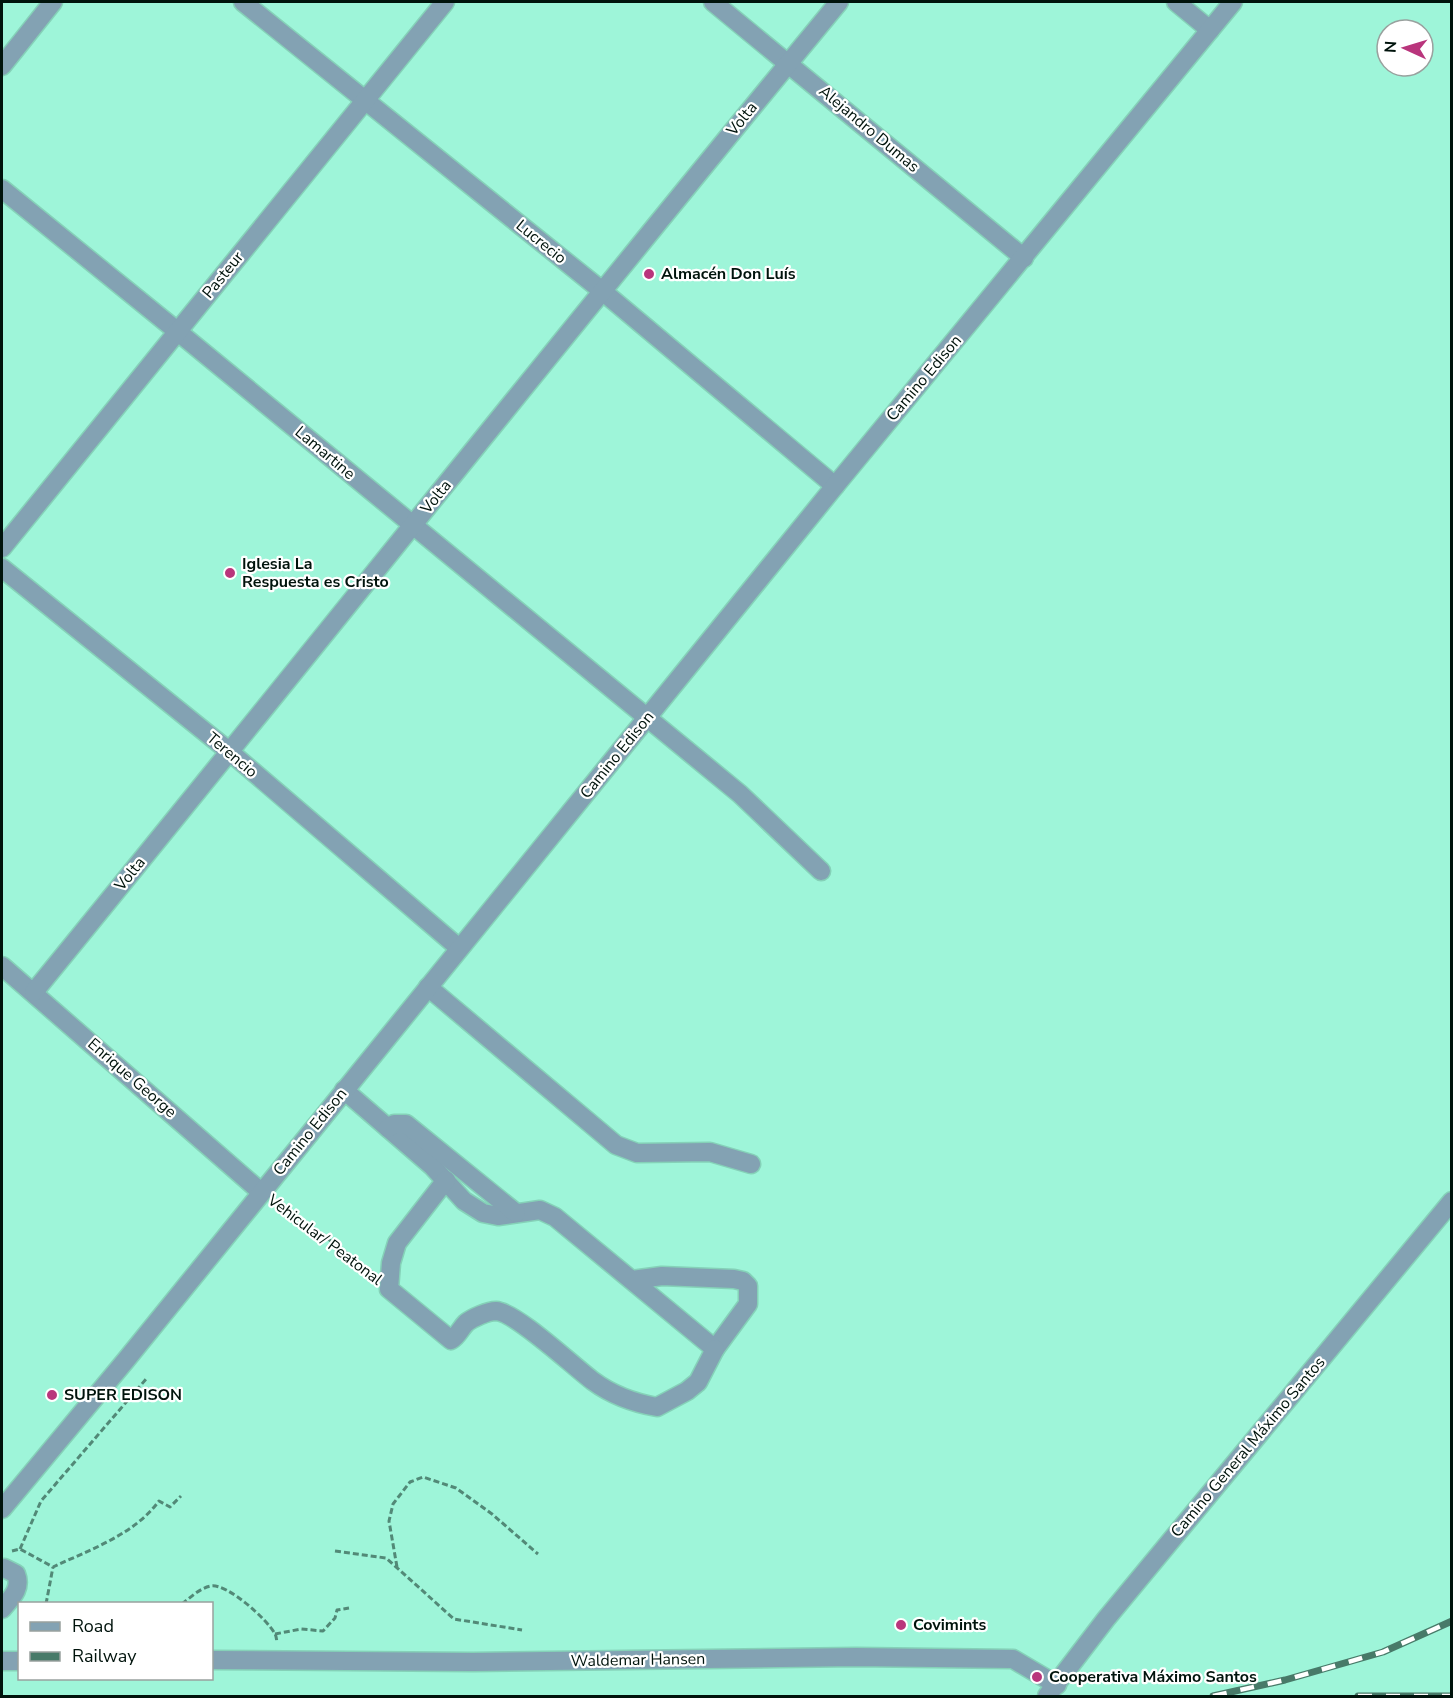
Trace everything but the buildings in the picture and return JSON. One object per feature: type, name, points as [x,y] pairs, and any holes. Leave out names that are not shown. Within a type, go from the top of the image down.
[{"type":"street","points":[[2,66],[53,2]]},
{"type":"street","name":"Lucrecio","points":[[243,2],[601,290],[835,486]]},
{"type":"street","name":"Pasteur","points":[[2,548],[445,2]]},
{"type":"street","name":"Alejandro Dumas","points":[[713,2],[789,62],[1024,258]]},
{"type":"street","name":"Volta","points":[[34,992],[413,526],[601,290],[838,2]]},
{"type":"street","points":[[1176,2],[1210,30]]},
{"type":"street","name":"Camino Edison","points":[[2,1509],[126,1360],[835,486],[1233,2]]},
{"type":"street","name":"Lamartine","points":[[2,189],[648,717],[740,794],[821,871]]},
{"type":"street","name":"Terencio","points":[[2,568],[230,752],[459,948]]},
{"type":"street","name":"Enrique George","points":[[2,967],[34,992],[261,1192]]},
{"type":"street","points":[[428,987],[616,1145],[637,1153],[710,1152],[751,1164]]},
{"type":"street","points":[[344,1090],[432,1166],[464,1201],[483,1213],[498,1216],[540,1210],[555,1217],[715,1349]]},
{"type":"street","points":[[388,1128],[394,1124],[406,1124],[516,1214]]},
{"type":"street","name":"Vehicular/ Peatonal","points":[[446,1180],[397,1243],[391,1263],[389,1289],[451,1340],[466,1323],[496,1311],[513,1318],[594,1383],[622,1398],[657,1407],[687,1391],[698,1382],[715,1349],[748,1304],[748,1286],[743,1281],[662,1276],[632,1280]]},
{"type":"street","name":"Camino General Máximo Santos","points":[[1052,1691],[1106,1619],[1452,1201]]},
{"type":"street","points":[[2,1609],[17,1590],[19,1581],[16,1574],[4,1568]]},
{"type":"street","name":"Waldemar Hansen","points":[[213,1660],[473,1662],[856,1658],[1013,1659],[1052,1691]]},
{"type":"street","points":[[2,1661],[18,1660]]},
{"type":"path","name":"Vehicular/ Peatonal","points":[[261,1192],[361,1263],[389,1289]]},
{"type":"path","points":[[53,1567],[20,1549],[41,1501],[147,1378]]},
{"type":"path","points":[[397,1567],[389,1521],[393,1504],[410,1482],[423,1477],[456,1488],[492,1514],[538,1554]]},
{"type":"path","points":[[53,1567],[123,1533],[153,1509],[159,1501],[170,1507],[181,1496]]},
{"type":"path","points":[[335,1551],[386,1558],[454,1619],[522,1630]]},
{"type":"path","points":[[46,1602],[53,1567]]},
{"type":"path","points":[[185,1602],[210,1586],[219,1586],[232,1594],[255,1611],[275,1634],[279,1660]]},
{"type":"path","points":[[275,1634],[301,1629],[323,1631],[335,1618],[338,1610],[349,1608]]},
{"type":"railway","points":[[1213,1696],[1285,1680],[1383,1652],[1452,1621]]},
{"type":"railway","points":[[1358,1696],[1452,1696]]},
{"type":"place","name":"Almacén Don Luís","points":[[649,274]]},
{"type":"place","name":"Iglesia La Respuesta es Cristo","points":[[230,573]]},
{"type":"place","name":"SUPER EDISON","points":[[52,1395]]},
{"type":"place","name":"Covimints","points":[[901,1625]]},
{"type":"place","name":"Cooperativa Máximo Santos","points":[[1037,1677]]}]
